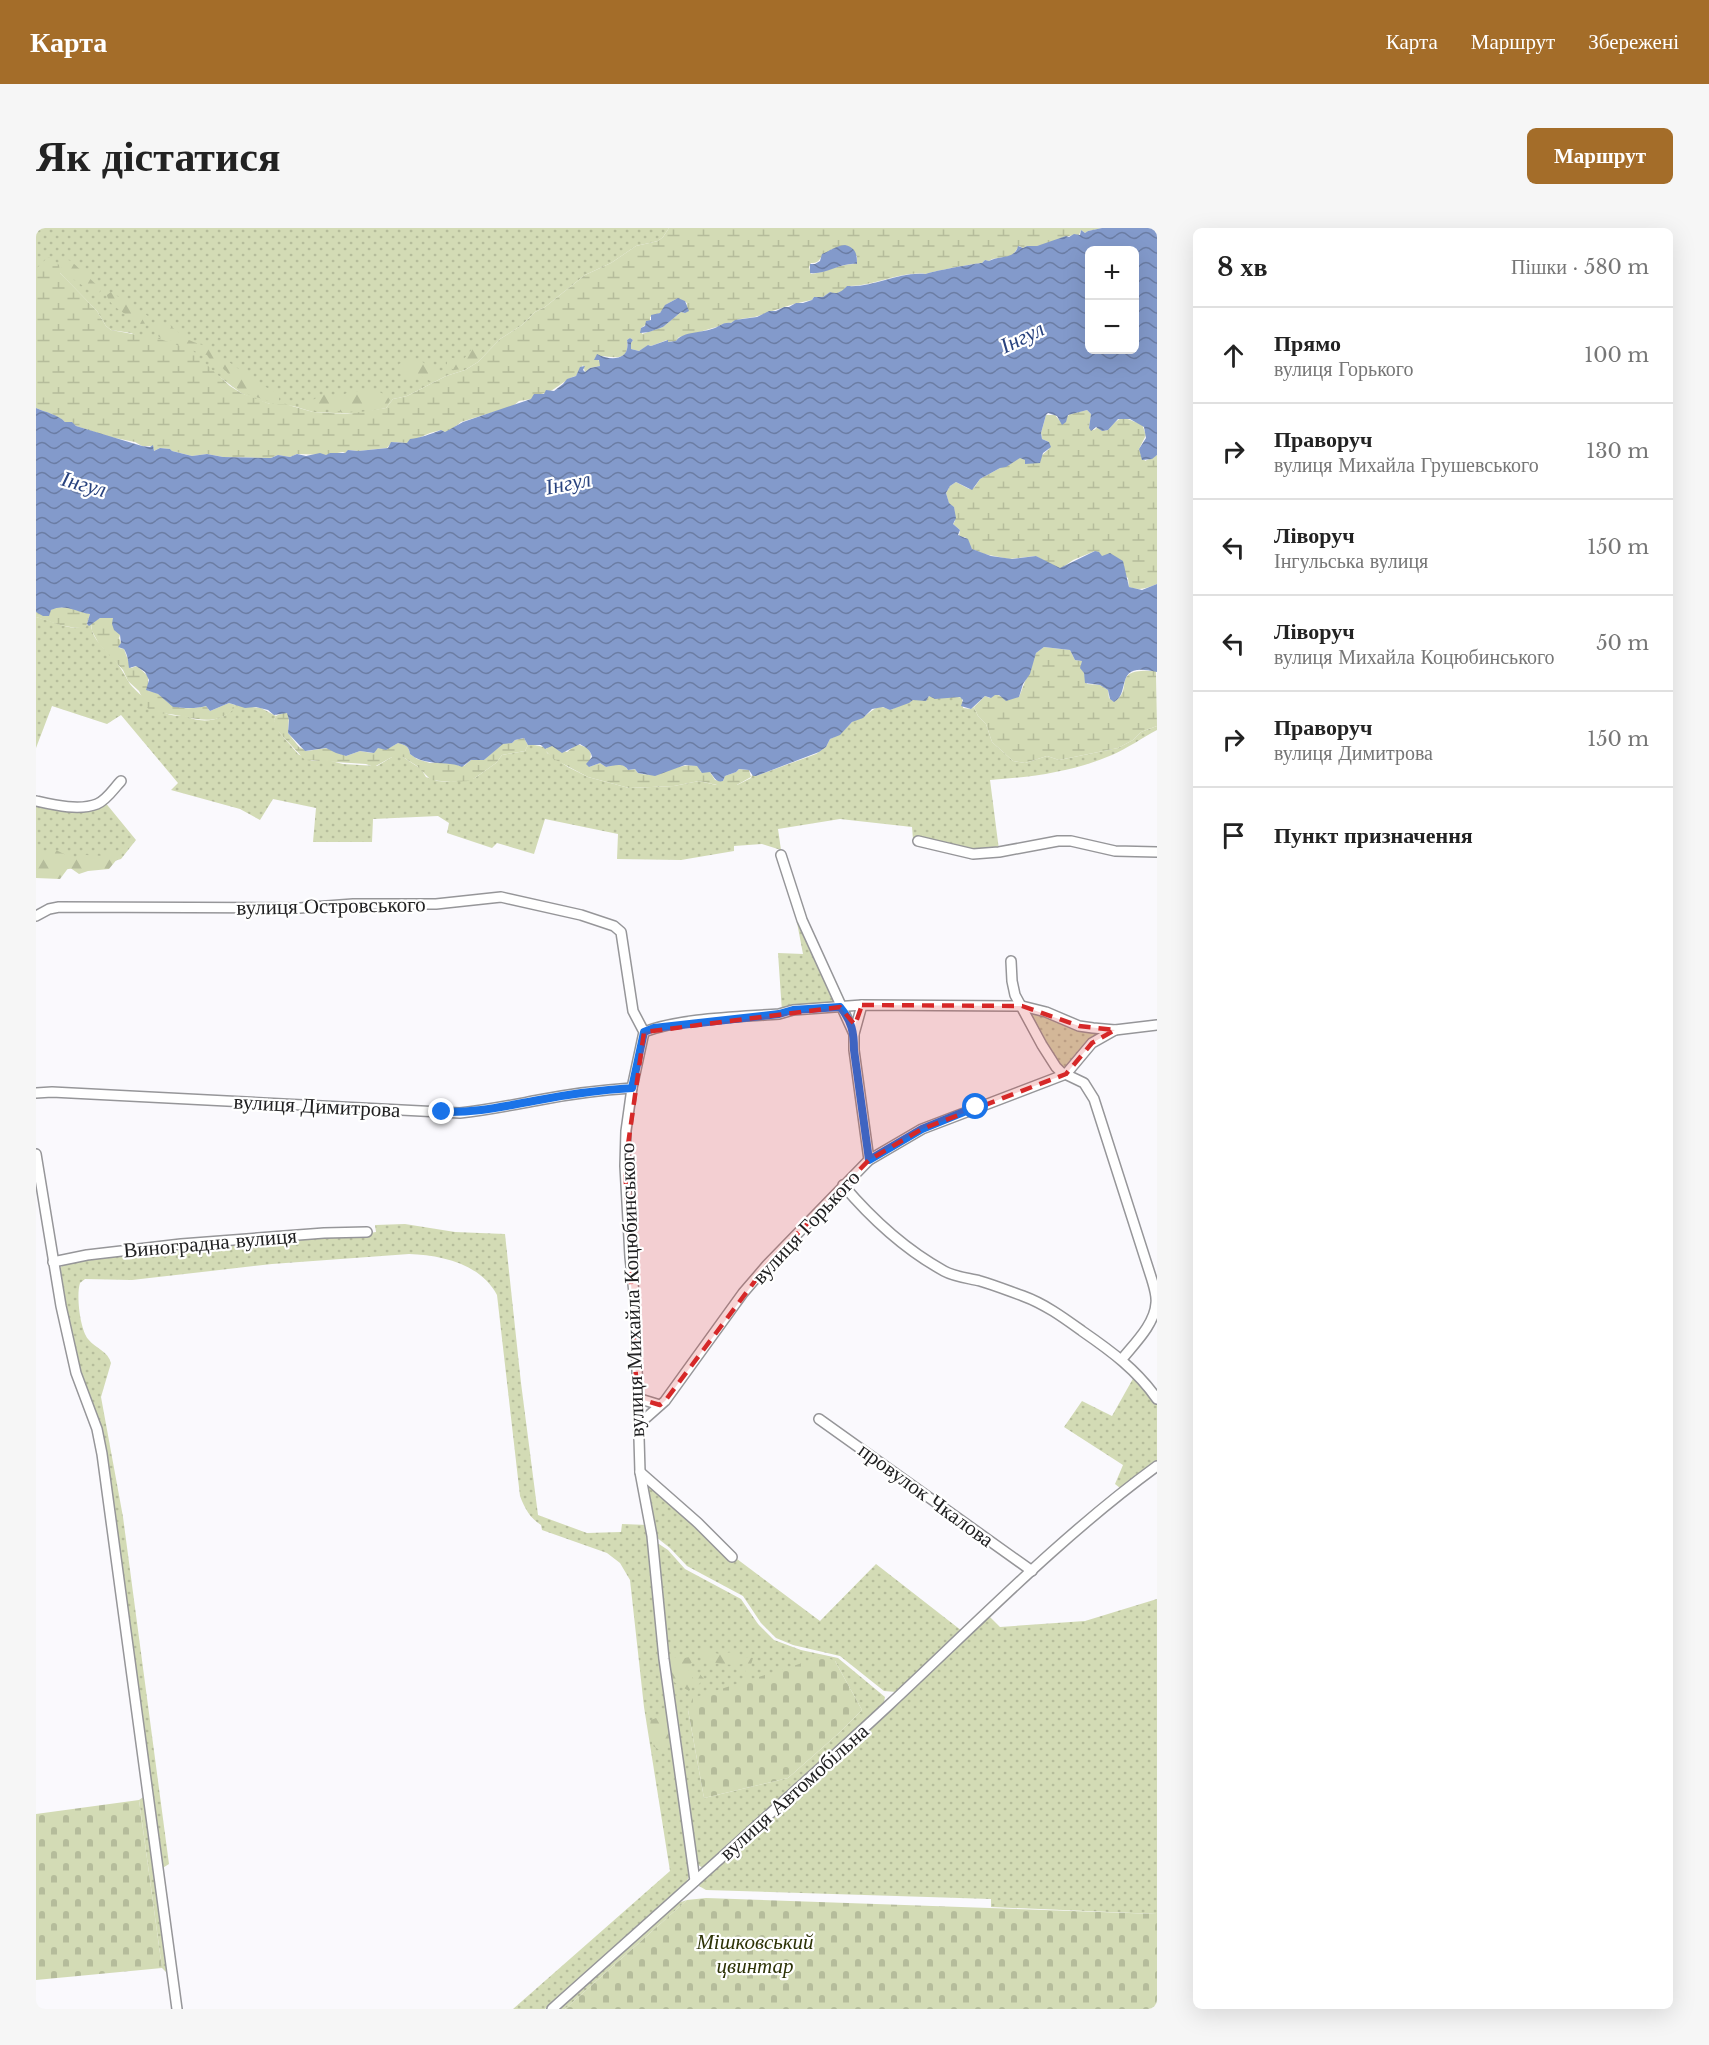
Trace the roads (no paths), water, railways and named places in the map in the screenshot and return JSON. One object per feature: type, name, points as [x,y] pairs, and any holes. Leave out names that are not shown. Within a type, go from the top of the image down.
[{"type":"street","points":[[36,801],[68,807],[97,804],[121,781]]},
{"type":"street","points":[[918,841],[972,854],[999,852],[1058,841],[1071,841],[1115,851],[1157,852]]},
{"type":"street","points":[[781,855],[802,920],[854,1034]]},
{"type":"street","name":"вулиця Островського","points":[[36,916],[59,907],[300,908],[353,904],[445,903],[501,897],[581,915],[614,926],[621,932],[633,1011],[644,1032]]},
{"type":"street","points":[[1011,962],[1015,995],[1042,1045],[1056,1067],[1084,1083]]},
{"type":"street","points":[[862,1005],[854,1034],[854,1050],[869,1160]]},
{"type":"street","points":[[644,1032],[683,1023],[779,1014],[793,1010],[862,1005],[1022,1006],[1046,1012],[1079,1026],[1115,1030],[1157,1025]]},
{"type":"street","points":[[1066,1074],[1092,1043],[1115,1030]]},
{"type":"street","name":"вулиця Михайла Коцюбинського","points":[[644,1032],[632,1088],[624,1166],[635,1302],[639,1472],[652,1533],[665,1669],[695,1881]]},
{"type":"street","points":[[1081,1055],[1077,1069],[1094,1099],[1156,1294],[1153,1316],[1122,1359]]},
{"type":"street","name":"вулиця Горького","points":[[638,1425],[660,1405],[743,1293],[767,1265],[869,1160],[922,1129],[1066,1074]]},
{"type":"street","name":"вулиця Димитрова","points":[[36,1093],[460,1113],[495,1110],[588,1092],[632,1088]]},
{"type":"street","points":[[36,1154],[53,1262],[76,1373],[97,1429],[102,1454],[177,2009]]},
{"type":"street","points":[[843,1185],[862,1207],[903,1242],[936,1266],[947,1273],[984,1282],[1047,1307],[1122,1359],[1157,1399]]},
{"type":"street","name":"Виноградна вулиця","points":[[53,1262],[87,1255],[181,1244],[367,1232]]},
{"type":"street","points":[[637,1398],[660,1405]]},
{"type":"street","name":"провулок Чкалова","points":[[819,1419],[1032,1571]]},
{"type":"street","name":"вулиця Автомобільна","points":[[552,2009],[687,1892],[695,1881],[1032,1571],[1122,1491],[1157,1466]]},
{"type":"street","points":[[639,1472],[698,1523],[732,1557]]},
{"type":"water","name":"Інгул","points":[[1102,228],[1157,228],[1157,455],[1152,459],[1142,460],[1139,449],[1146,438],[1144,427],[1130,419],[1118,419],[1108,430],[1102,431],[1096,427],[1091,431],[1089,428],[1091,414],[1087,410],[1068,415],[1066,422],[1062,425],[1057,416],[1048,413],[1041,433],[1042,439],[1049,442],[1051,447],[1043,453],[1040,463],[1025,464],[1025,460],[1020,458],[980,479],[972,490],[956,482],[946,493],[949,503],[954,507],[956,518],[953,524],[960,530],[958,535],[968,539],[972,549],[991,556],[1012,559],[1036,556],[1060,568],[1095,551],[1102,556],[1110,553],[1123,561],[1129,587],[1142,590],[1157,584],[1157,672],[1143,670],[1128,674],[1122,692],[1114,702],[1110,699],[1108,690],[1100,685],[1085,683],[1084,673],[1080,668],[1082,661],[1075,660],[1070,650],[1044,647],[1036,653],[1030,674],[1023,684],[1019,697],[1006,701],[999,695],[991,698],[985,696],[971,709],[961,706],[963,700],[960,697],[935,699],[929,696],[926,701],[913,700],[890,710],[883,707],[872,709],[863,718],[852,722],[840,735],[830,739],[826,747],[819,752],[756,776],[753,776],[749,770],[739,769],[725,776],[723,781],[719,781],[710,772],[702,773],[697,766],[685,765],[655,776],[638,773],[635,769],[628,770],[621,765],[606,767],[600,763],[589,767],[586,764],[592,757],[588,749],[580,744],[562,753],[552,746],[545,749],[541,745],[528,745],[524,738],[503,744],[484,760],[471,760],[462,767],[422,761],[410,754],[406,746],[398,743],[386,750],[378,748],[374,753],[360,751],[346,756],[326,748],[305,751],[288,733],[287,713],[274,715],[268,710],[256,707],[245,708],[229,703],[210,711],[206,706],[173,707],[158,694],[146,690],[149,680],[145,672],[136,666],[129,668],[124,649],[118,647],[121,643],[120,635],[114,630],[113,618],[100,618],[89,626],[87,624],[90,614],[61,607],[51,610],[49,616],[36,612],[36,408],[65,422],[72,422],[76,426],[142,446],[153,445],[154,451],[160,448],[170,449],[192,456],[207,454],[223,457],[271,458],[278,455],[290,457],[297,454],[306,456],[320,453],[326,455],[345,453],[348,450],[388,448],[391,442],[407,443],[410,439],[441,430],[445,432],[463,422],[531,399],[534,394],[544,394],[546,390],[554,391],[567,379],[576,376],[580,367],[585,366],[583,370],[585,372],[590,368],[600,366],[599,360],[594,360],[597,354],[608,358],[623,356],[626,352],[627,340],[630,338],[633,340],[631,349],[639,351],[648,345],[668,340],[668,342],[676,341],[683,335],[710,330],[735,320],[757,317],[769,311],[812,300],[814,297],[823,297],[830,292],[838,293],[847,286],[867,285],[906,275],[926,274],[982,263],[985,260],[1010,255],[1018,246],[1023,248],[1037,246],[1066,236],[1080,235],[1081,230],[1085,233]]},
{"type":"water","points":[[845,245],[855,252],[857,264],[810,273],[810,264],[820,261],[822,254]]},
{"type":"water","points":[[678,298],[685,301],[689,311],[681,312],[663,327],[640,333],[646,321],[651,320],[651,315],[660,313],[665,305]]},
{"type":"park label","name":"Мішковський цвинтар","points":[[755,1954]]}]
